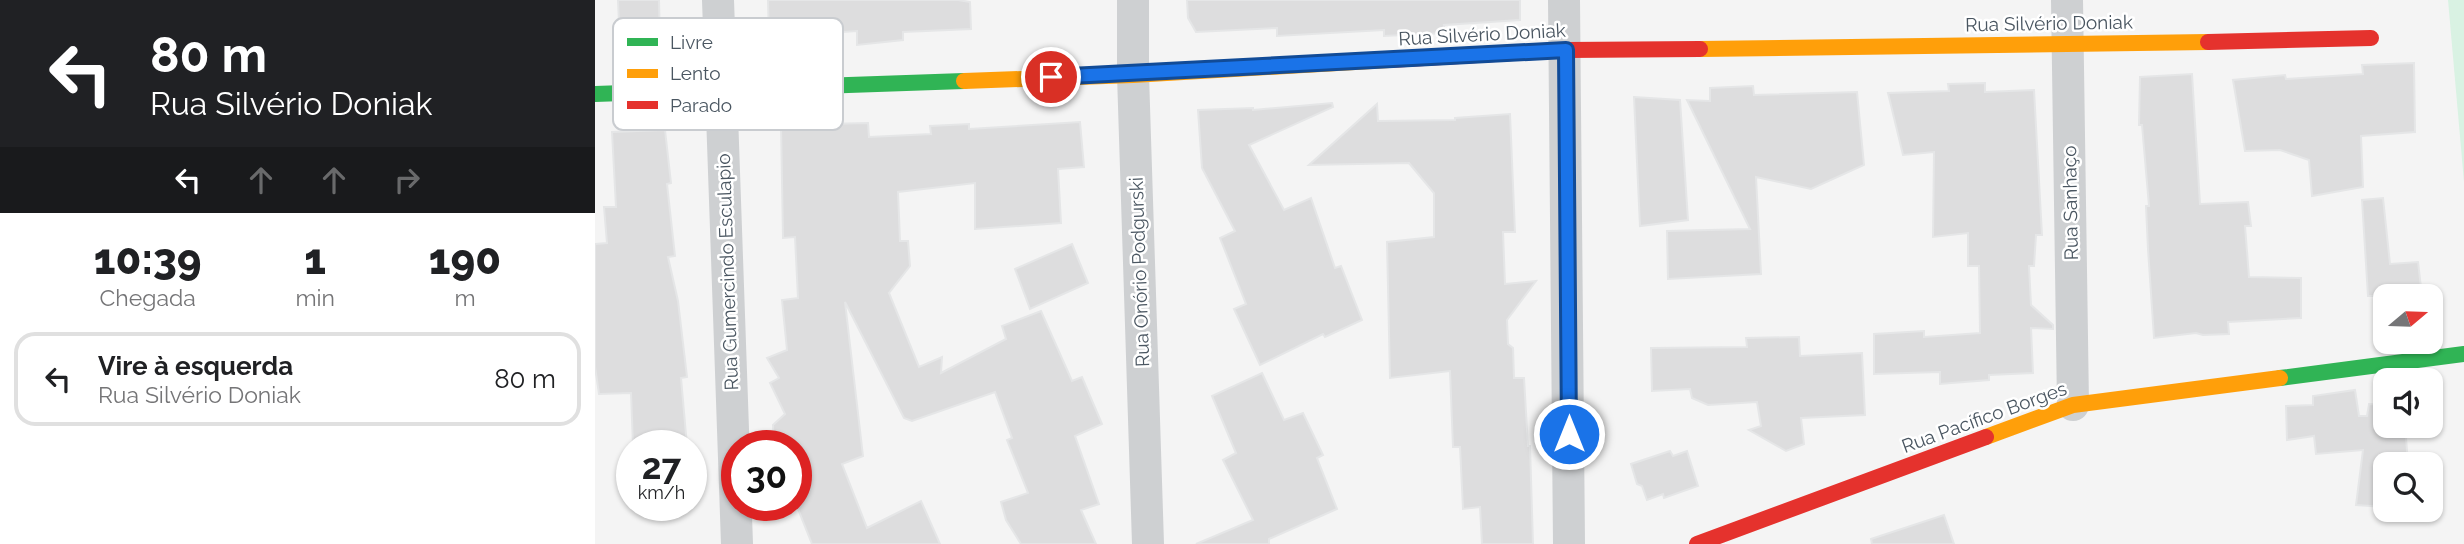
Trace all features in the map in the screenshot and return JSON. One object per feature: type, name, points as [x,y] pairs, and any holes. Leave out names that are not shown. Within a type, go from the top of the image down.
[{"type":"street","name":"Rua Gumercindo Esculapio","points":[[718,0],[719,18]]},
{"type":"street","name":"Rua Onório Podgurski","points":[[1133,0],[1148,544]]},
{"type":"street","points":[[1564,0],[1569,544]]},
{"type":"street","name":"Rua Sanhaço","points":[[2067,0],[2073,405]]},
{"type":"street","name":"Rua Silvério Doniak","points":[[843,84],[1133,75],[1566,50],[2067,45],[2371,38]]},
{"type":"street","name":"Rua Silvério Doniak","points":[[595,94],[613,93]]},
{"type":"street","name":"Rua Gumercindo Esculapio","points":[[722,130],[737,544]]},
{"type":"street","name":"Rua Pacífico Borges","points":[[1697,544],[2073,405],[2464,354]]},
{"type":"green space","points":[[2448,0],[2464,0],[2464,182]]},
{"type":"building","points":[[618,0],[659,0],[659,18],[619,18]]},
{"type":"building","points":[[768,0],[958,0],[970,2],[971,29],[903,32],[903,40],[857,45],[857,31],[843,32],[843,18],[768,18]]},
{"type":"building","points":[[1187,0],[1520,0],[1520,20],[1444,25],[1445,33],[1384,36],[1384,30],[1277,36],[1277,28],[1196,32],[1188,18]]},
{"type":"building","points":[[2414,63],[2415,132],[2361,136],[2363,187],[2312,196],[2309,160],[2280,150],[2245,151],[2233,80],[2285,75],[2286,79],[2363,74],[2362,65]]},
{"type":"building","points":[[2192,74],[2200,204],[2248,202],[2251,226],[2245,226],[2249,277],[2301,278],[2301,318],[2228,322],[2229,334],[2196,333],[2154,338],[2146,206],[2149,206],[2142,125],[2139,125],[2140,77]]},
{"type":"building","points":[[1985,83],[1985,92],[2034,90],[2042,235],[2036,235],[2034,266],[2029,266],[2031,305],[2053,325],[2053,329],[2031,328],[2033,373],[1989,375],[1989,380],[1940,384],[1940,372],[1874,374],[1874,334],[1924,331],[1924,337],[1980,333],[1979,266],[1968,266],[1968,233],[1933,237],[1934,152],[1903,155],[1888,93],[1949,91],[1948,84]]},
{"type":"building","points":[[1753,86],[1754,95],[1857,92],[1864,165],[1811,189],[1756,177],[1761,274],[1668,279],[1667,231],[1750,229],[1687,100],[1710,101],[1710,88]]},
{"type":"building","points":[[1634,97],[1680,100],[1688,220],[1640,226]]},
{"type":"building","points":[[1332,103],[1333,107],[1249,145],[1284,210],[1311,198],[1335,268],[1341,266],[1362,320],[1325,337],[1323,334],[1260,365],[1234,309],[1246,304],[1220,238],[1235,231],[1202,168],[1198,110],[1253,110]]},
{"type":"building","points":[[1377,104],[1378,121],[1455,120],[1510,114],[1515,232],[1503,232],[1505,284],[1536,281],[1507,320],[1508,344],[1513,348],[1514,378],[1524,378],[1530,446],[1533,544],[1482,544],[1480,507],[1463,509],[1460,447],[1453,447],[1450,371],[1390,378],[1387,242],[1434,237],[1434,193],[1409,163],[1309,165]]},
{"type":"building","points":[[1080,122],[1084,167],[1058,169],[1061,223],[975,229],[975,183],[898,192],[900,241],[908,241],[910,266],[889,293],[919,367],[942,357],[941,373],[1006,339],[1002,326],[1041,311],[1072,381],[1082,377],[1102,424],[1075,436],[1099,504],[1081,510],[1096,544],[1021,544],[1006,520],[1001,502],[1028,493],[1007,440],[1012,438],[995,392],[912,421],[904,418],[845,302],[863,456],[842,464],[867,528],[921,501],[940,544],[812,544],[803,521],[812,521],[812,430],[773,430],[773,425],[785,414],[770,383],[779,378],[767,358],[787,350],[782,300],[798,298],[795,237],[783,238],[781,130],[843,130],[843,124],[868,123],[869,137],[931,134],[930,126],[969,124],[969,129]]},
{"type":"building","points":[[665,130],[671,183],[667,184],[675,256],[668,257],[678,301],[687,377],[681,378],[686,430],[632,430],[631,393],[599,394],[595,367],[595,244],[607,243],[604,207],[616,207],[612,132]]},
{"type":"building","points":[[2383,198],[2390,264],[2418,262],[2421,284],[2373,284],[2373,296],[2368,296],[2362,200]]},
{"type":"building","points":[[1072,244],[1088,283],[1030,309],[1015,269]]},
{"type":"building","points":[[1799,337],[1800,356],[1862,353],[1865,415],[1801,418],[1804,444],[1786,451],[1749,430],[1761,426],[1757,402],[1708,405],[1692,398],[1690,389],[1652,391],[1651,348],[1747,347],[1746,338]]},
{"type":"building","points":[[1262,373],[1284,420],[1303,413],[1323,455],[1317,458],[1337,509],[1269,539],[1269,544],[1196,544],[1253,520],[1223,460],[1236,453],[1212,396]]},
{"type":"building","points":[[2355,390],[2359,416],[2367,416],[2369,404],[2373,404],[2373,438],[2406,438],[2407,452],[2373,452],[2373,506],[2356,505],[2363,450],[2316,454],[2314,436],[2287,440],[2286,406],[2313,405],[2313,396]]},
{"type":"building","points":[[1670,451],[1673,456],[1687,451],[1698,486],[1664,498],[1663,494],[1647,500],[1642,486],[1637,484],[1631,464]]},
{"type":"building","points":[[1944,515],[1954,544],[1872,544],[1871,539]]},
{"type":"traffic: fast","points":[[843,85],[964,81]]},
{"type":"traffic: fast","points":[[595,94],[613,93]]},
{"type":"traffic: fast","points":[[2280,378],[2464,354]]},
{"type":"traffic: slow","points":[[1700,49],[2208,42]]},
{"type":"traffic: slow","points":[[964,81],[1133,75],[1389,60]]},
{"type":"traffic: slow","points":[[1986,437],[2073,405],[2280,378]]},
{"type":"traffic: jam","points":[[2208,42],[2371,38]]},
{"type":"traffic: jam","points":[[1389,60],[1566,50],[1700,49]]},
{"type":"traffic: jam","points":[[1697,544],[1986,437]]},
{"type":"route","points":[[1051,77],[1133,75],[1566,50],[1569,434]]}]
